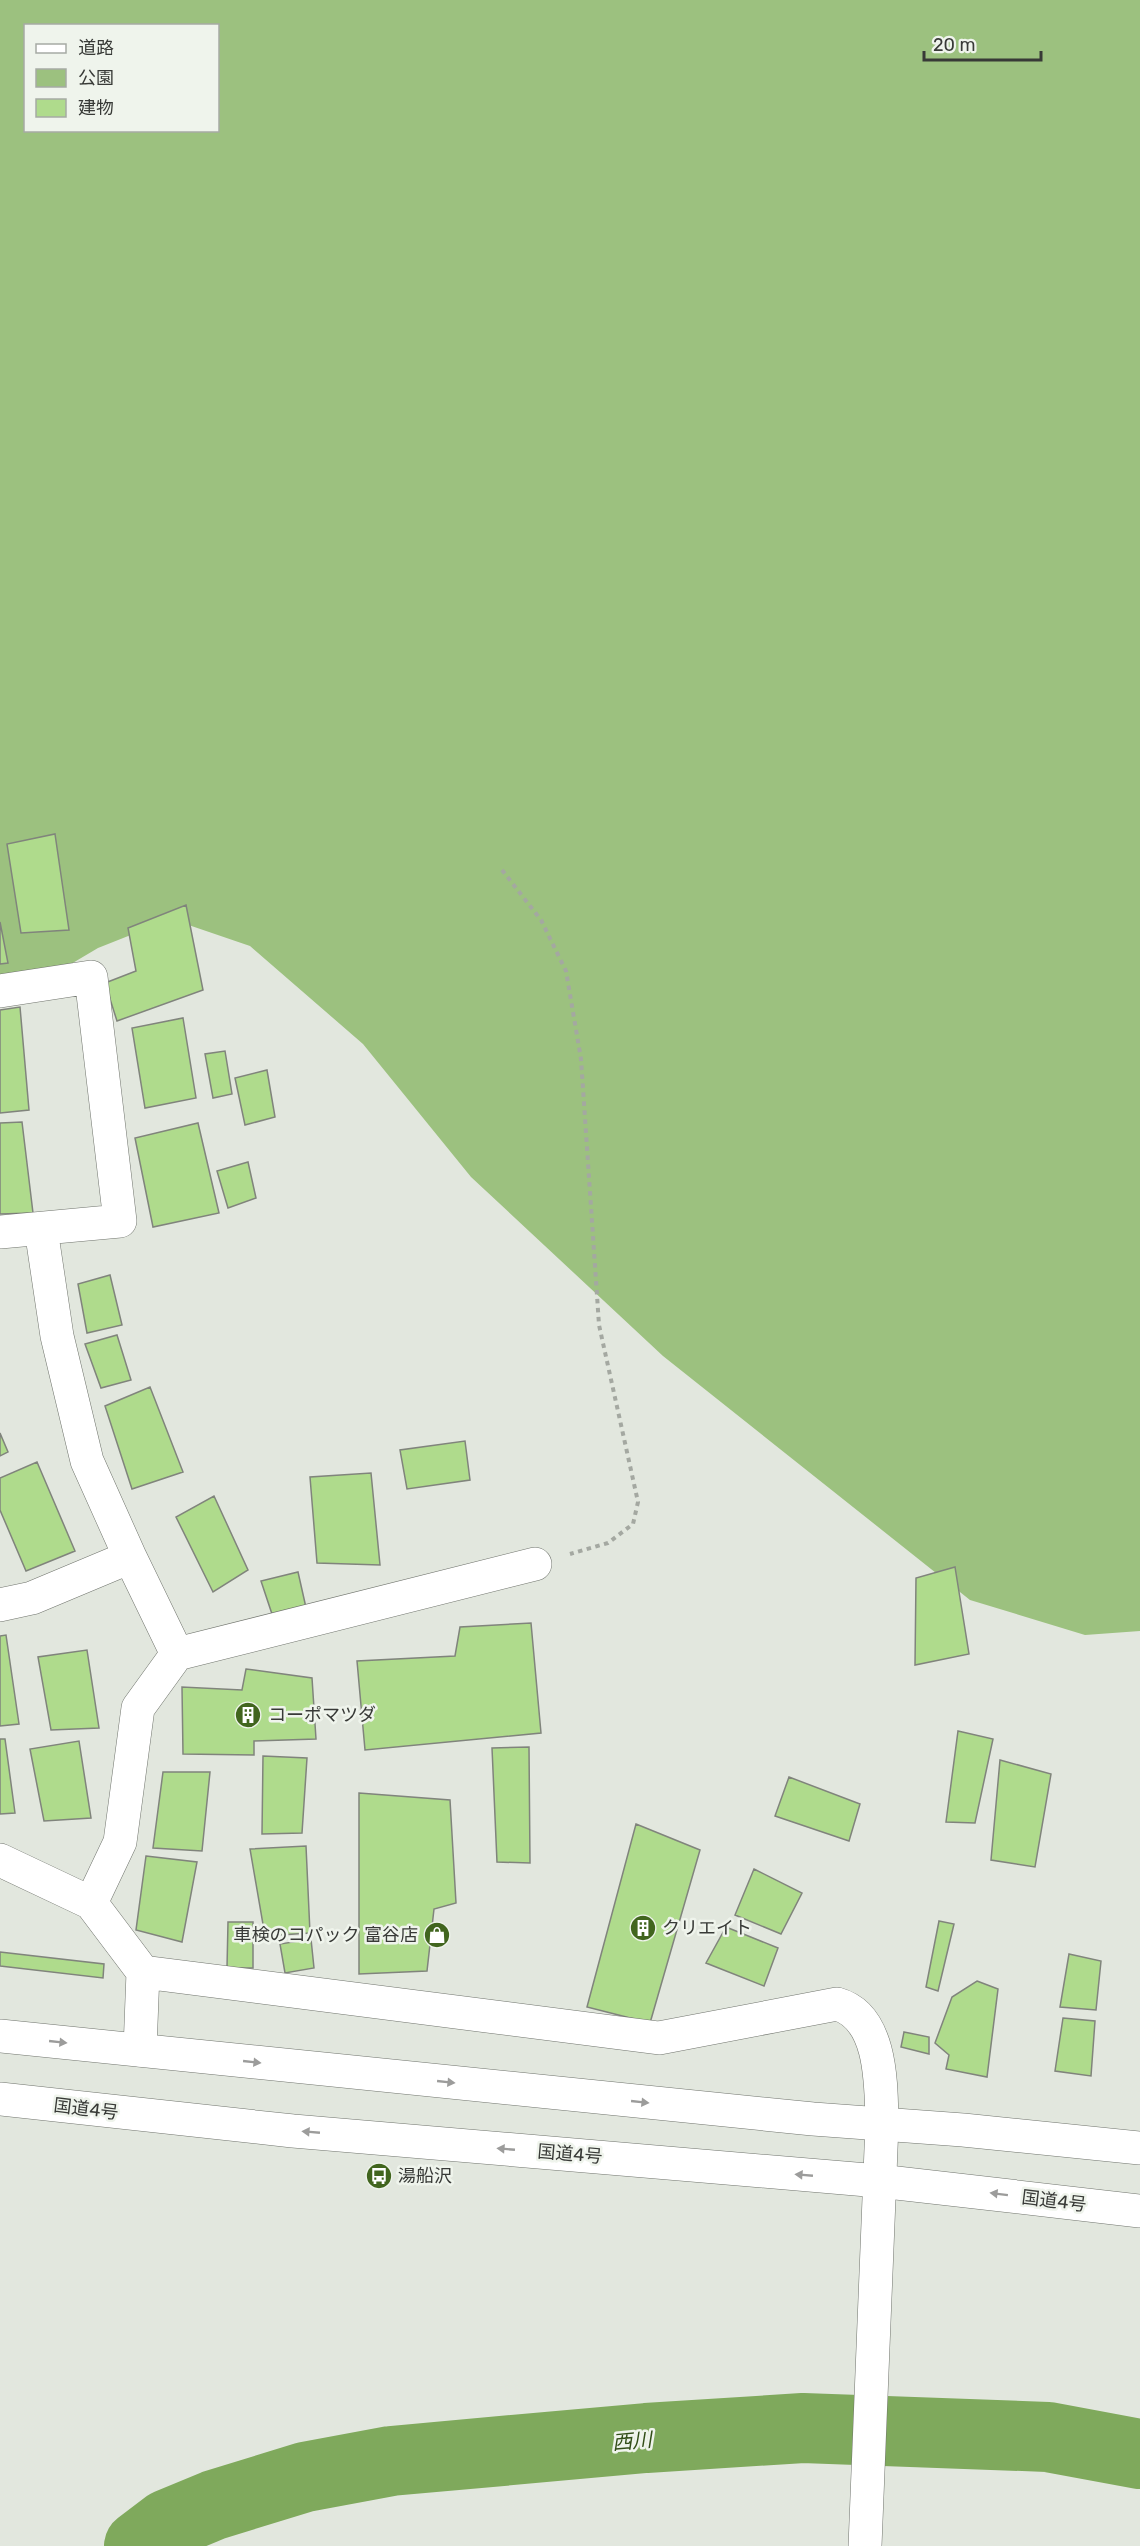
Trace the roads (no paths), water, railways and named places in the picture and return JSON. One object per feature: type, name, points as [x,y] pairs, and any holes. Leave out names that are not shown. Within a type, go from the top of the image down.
[{"type":"main road","points":[[0,991],[91,977],[120,1221],[0,1232]]},
{"type":"main road","points":[[41,1229],[57,1336],[87,1461],[177,1654]]},
{"type":"main road","points":[[0,1605],[32,1598],[130,1557]]},
{"type":"main road","points":[[92,1903],[120,1842],[138,1708],[177,1654],[535,1564]]},
{"type":"main road","points":[[0,1860],[92,1903],[143,1972],[140,2050]]},
{"type":"main road","points":[[143,1972],[659,2038],[837,2004],[846,2006],[859,2017],[872,2041],[881,2072],[882,2124],[865,2546]]},
{"type":"main road","points":[[0,2036],[813,2120],[882,2124],[1140,2148]]},
{"type":"main road","name":"国道4号","points":[[0,2098],[293,2131],[879,2181],[1140,2211]]},
{"type":"waterway","name":"西川","points":[[139,2546],[168,2524],[214,2505],[305,2477],[391,2461],[646,2438],[803,2428],[1048,2437],[1140,2454]]},
{"type":"place","name":"コーポマツダ","points":[[248,1715]]},
{"type":"place","name":"クリエイト","points":[[643,1928]]},
{"type":"place","name":"車検のコパック 富谷店","points":[[437,1935]]},
{"type":"place","name":"湯船沢","points":[[379,2176]]}]
